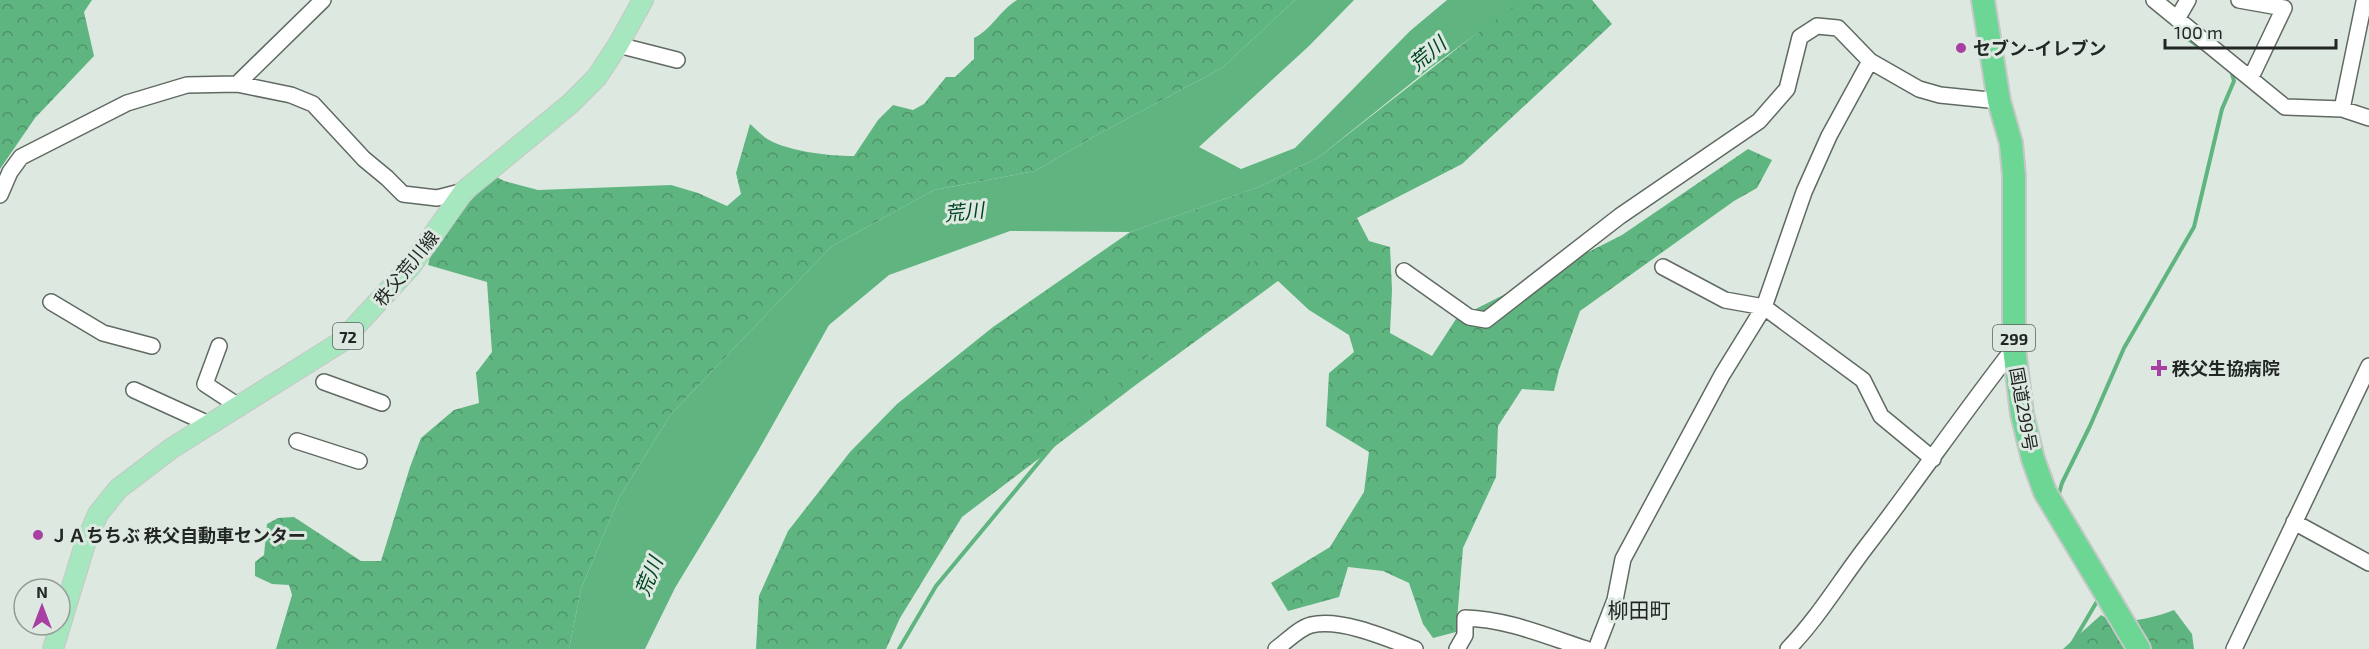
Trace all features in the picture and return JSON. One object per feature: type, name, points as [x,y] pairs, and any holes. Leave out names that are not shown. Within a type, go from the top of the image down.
[{"type":"highway","name":"国道299号","points":[[1983,0],[1999,101],[2011,143],[2014,176],[2014,348],[2022,414],[2044,492],[2139,649]]},
{"type":"main road","name":"秩父荒川線","points":[[53,649],[86,543],[98,514],[118,489],[172,448],[341,342],[411,266],[464,191],[570,104],[597,76],[618,45],[643,0]]},
{"type":"street","points":[[237,84],[323,0]]},
{"type":"street","points":[[2154,0],[2285,106],[2342,109],[2369,118]]},
{"type":"street","points":[[2177,19],[2188,0]]},
{"type":"street","points":[[2239,0],[2284,8],[2254,70],[2248,75]]},
{"type":"street","points":[[2342,109],[2364,2],[2369,4]]},
{"type":"street","points":[[1404,271],[1469,317],[1486,320],[1620,216],[1759,121],[1786,89],[1800,37],[1817,26],[1838,28],[1870,61],[1919,88],[1940,95],[1999,101]]},
{"type":"street","points":[[618,45],[677,60]]},
{"type":"street","points":[[1596,649],[1614,600],[1623,559],[1716,385],[1764,307],[1804,192],[1829,136],[1870,61]]},
{"type":"street","points":[[0,195],[10,172],[21,157],[127,103],[187,86],[237,84],[291,95],[313,104],[364,159],[403,194],[437,198],[464,191]]},
{"type":"street","points":[[1663,267],[1725,300],[1764,307],[1863,380],[1881,416],[1933,459]]},
{"type":"street","points":[[51,302],[103,333],[152,346]]},
{"type":"street","points":[[219,346],[205,384],[240,407]]},
{"type":"street","points":[[1788,649],[1823,607],[2014,348]]},
{"type":"street","points":[[2234,649],[2369,366]]},
{"type":"street","points":[[324,382],[382,403]]},
{"type":"street","points":[[134,390],[211,424]]},
{"type":"street","points":[[297,441],[359,461]]},
{"type":"street","points":[[2294,522],[2369,563]]},
{"type":"street","points":[[1457,649],[1465,635],[1465,618],[1488,618],[1586,649]]},
{"type":"street","points":[[1276,649],[1308,626],[1322,624],[1347,627],[1382,636],[1415,649]]},
{"type":"green space","points":[[0,0],[92,0],[84,12],[94,56],[35,118],[0,169]]},
{"type":"green space","points":[[1017,0],[1295,0],[1222,68],[1035,171],[934,190],[831,247],[671,414],[619,498],[581,589],[569,649],[276,649],[292,595],[289,585],[272,584],[255,576],[255,562],[264,555],[267,524],[278,518],[294,517],[361,561],[381,561],[421,438],[454,410],[479,403],[476,373],[492,352],[487,282],[428,265],[433,244],[493,175],[504,181],[538,190],[671,185],[698,193],[727,206],[741,194],[736,173],[750,124],[769,140],[788,148],[822,154],[854,156],[878,120],[893,105],[913,110],[924,104],[946,77],[955,77],[974,59],[974,38],[986,30]]},
{"type":"green space","points":[[1519,0],[1592,0],[1612,24],[1462,164],[1357,218],[1369,241],[1390,247],[1392,290],[1390,333],[1432,356],[1456,319],[1622,235],[1748,149],[1772,160],[1757,188],[1734,201],[1580,311],[1554,391],[1522,389],[1498,426],[1496,477],[1463,548],[1456,632],[1433,638],[1423,624],[1409,583],[1383,571],[1348,567],[1339,597],[1288,611],[1271,583],[1330,547],[1364,492],[1369,452],[1326,426],[1329,373],[1354,352],[1349,335],[1309,310],[1278,281],[1137,384],[962,517],[900,618],[886,649],[756,649],[759,596],[788,531],[850,452],[897,404],[993,327],[1130,232],[1259,187],[1319,157]]},
{"type":"green space","points":[[2174,610],[2192,634],[2194,649],[2063,649],[2101,615],[2109,619],[2127,621],[2157,616]]},
{"type":"water","name":"荒川","points":[[1295,0],[1354,0],[1309,46],[1199,147],[1241,169],[1295,148],[1410,31],[1447,0],[1522,0],[1430,68],[1319,157],[1259,187],[1130,232],[1010,231],[889,275],[829,325],[758,451],[675,588],[645,649],[569,649],[581,589],[619,498],[671,414],[831,247],[934,190],[1035,171],[1222,68]]},
{"type":"waterway","points":[[2185,31],[2184,36],[2201,48]]},
{"type":"waterway","points":[[2058,497],[2062,483],[2124,348],[2194,227],[2222,109],[2234,81],[2231,70]]},
{"type":"waterway","points":[[899,649],[936,586],[1064,432],[1116,383],[1250,279],[1253,269],[1243,189]]},
{"type":"waterway","points":[[2069,649],[2099,598]]},
{"type":"place","name":"セブン-イレブン","points":[[1961,48]]},
{"type":"place","name":"秩父生協病院","points":[[2159,368]]},
{"type":"place","name":"ＪＡちちぶ 秩父自動車センター","points":[[38,535]]},
{"type":"district","name":"柳田町","points":[[1639,609]]}]
